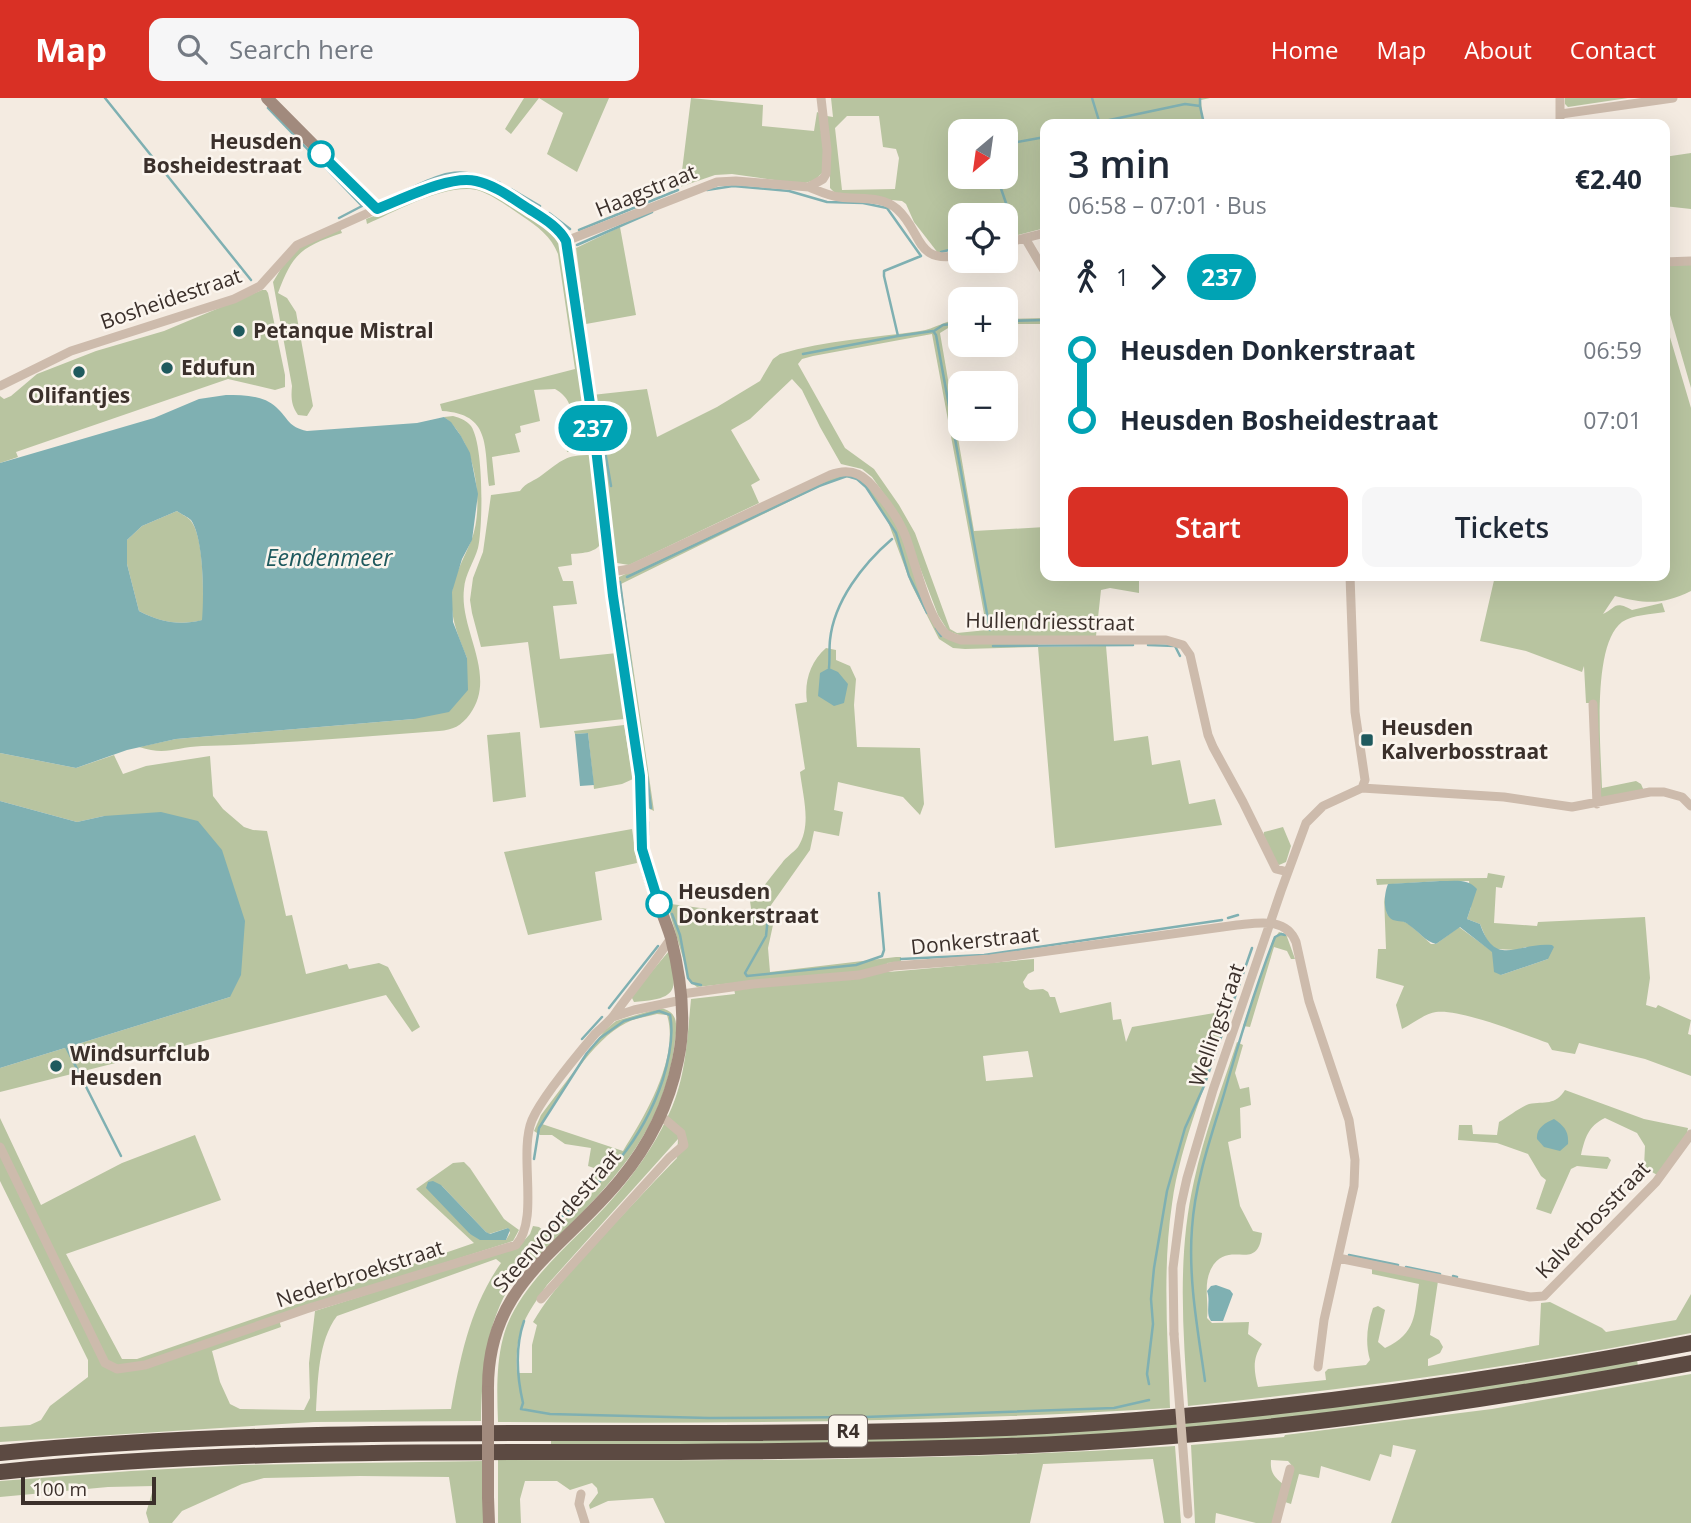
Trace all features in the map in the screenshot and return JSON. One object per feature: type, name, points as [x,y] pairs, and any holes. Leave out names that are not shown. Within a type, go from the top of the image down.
[{"type":"highway","name":"R4","points":[[0,1453],[159,1441],[283,1436],[799,1432],[1007,1427],[1191,1416],[1379,1396],[1569,1366],[1691,1343]]},
{"type":"highway","name":"R4","points":[[0,1472],[197,1457],[295,1454],[799,1451],[1104,1441],[1377,1414],[1473,1401],[1691,1363]]},
{"type":"street","points":[[267,98],[377,209],[447,184],[475,181],[512,198],[538,214],[557,229],[566,241]]},
{"type":"street","points":[[809,187],[826,174],[827,150],[821,98]]},
{"type":"street","points":[[1560,98],[1560,119],[1673,98]]},
{"type":"street","name":"Haagstraat","points":[[566,241],[717,182],[736,181],[809,187],[838,197],[880,200],[898,210],[930,253],[948,257]]},
{"type":"street","name":"Bosheidestraat","points":[[0,386],[71,351],[233,299],[260,286],[271,277],[297,245],[377,209]]},
{"type":"street","points":[[1018,240],[1040,234]]},
{"type":"street","points":[[1026,238],[1040,263]]},
{"type":"street","name":"Steenvoordestraat","points":[[489,1523],[488,1371],[494,1340],[512,1296],[619,1182],[647,1143],[661,1116],[681,1042],[682,997],[671,938],[645,865],[642,849],[640,776],[566,241]]},
{"type":"street","points":[[1670,262],[1691,261]]},
{"type":"street","name":"Hullendriesstraat","points":[[611,572],[630,569],[830,475],[849,470],[857,472],[871,483],[905,533],[916,570],[938,623],[951,637],[961,640],[1166,640],[1184,646],[1190,654],[1213,747],[1260,834],[1272,865],[1288,872]]},
{"type":"street","points":[[1350,581],[1355,712],[1365,780],[1362,788],[1504,797],[1558,807],[1597,804],[1650,792],[1664,792],[1682,797],[1691,806]]},
{"type":"street","points":[[1593,704],[1597,804]]},
{"type":"street","name":"Wellingstraat","points":[[1188,1518],[1174,1334],[1173,1268],[1186,1178],[1270,922],[1306,823],[1322,806],[1362,788]]},
{"type":"street","points":[[1270,922],[1293,935],[1309,1001],[1342,1096],[1353,1139],[1354,1186],[1324,1320],[1318,1367]]},
{"type":"street","name":"Donkerstraat","points":[[613,1017],[682,997],[753,984],[859,975],[894,966],[990,959],[1270,922]]},
{"type":"street","name":"Nederbroekstraat","points":[[0,1147],[105,1363],[117,1369],[145,1365],[306,1309],[516,1245],[525,1227],[528,1137],[532,1121],[541,1104],[592,1038],[613,1017],[671,938]]},
{"type":"street","name":"Steenvoordestraat","points":[[541,1299],[659,1168],[684,1145],[681,1133],[661,1116]]},
{"type":"street","name":"Kalverbosstraat","points":[[1338,1258],[1530,1297],[1544,1296],[1656,1182],[1691,1134]]},
{"type":"street","points":[[1276,1523],[1290,1469]]},
{"type":"street","points":[[581,1494],[579,1504],[585,1523]]},
{"type":"green space","points":[[524,98],[539,98],[511,134],[505,129]]},
{"type":"green space","points":[[539,98],[609,98],[577,172],[547,154],[563,113]]},
{"type":"green space","points":[[691,98],[763,105],[762,126],[814,131],[817,112],[821,114],[825,163],[822,173],[815,180],[802,184],[732,174],[715,175],[680,187]]},
{"type":"green space","points":[[831,98],[1210,98],[1201,100],[1203,119],[1040,119],[1040,229],[1018,235],[1018,203],[948,203],[948,251],[938,253],[902,201],[837,195],[830,188],[827,116],[833,117]],"holes":[[[847,116],[879,116],[883,147],[896,149],[899,158],[895,189],[842,190],[835,128]]]},
{"type":"green space","points":[[1565,98],[1628,98],[1568,107]]},
{"type":"green space","points":[[1691,153],[1691,209],[1670,207],[1670,156]]},
{"type":"green space","points":[[466,185],[491,192],[518,206],[543,224],[561,243],[592,449],[567,452],[564,424],[572,423],[569,403],[564,395],[555,389],[534,390],[540,421],[520,426],[521,432],[515,434],[520,452],[492,457],[495,485],[489,486],[485,445],[477,426],[458,413],[442,411],[440,404],[575,369],[558,254],[539,228],[507,205],[480,191],[453,190],[422,199],[367,224],[366,219],[430,194]]},
{"type":"green space","points":[[620,227],[636,315],[586,324],[576,248]]},
{"type":"green space","points":[[340,228],[342,233],[300,253],[278,293],[287,298],[296,312],[313,406],[307,416],[298,415],[292,401],[292,386],[273,282],[285,262],[298,248]]},
{"type":"green space","points":[[1670,265],[1691,265],[1691,388],[1670,315]]},
{"type":"green space","points":[[262,290],[268,293],[285,375],[285,387],[275,390],[228,379],[16,452],[18,457],[0,463],[0,396],[4,399],[11,396],[37,374],[96,351],[164,331]]},
{"type":"green space","points":[[1040,318],[1040,324],[1018,324],[1018,319]]},
{"type":"green space","points":[[948,322],[948,328],[940,333],[948,380],[948,420],[932,334],[813,356],[802,359],[798,364],[845,448],[874,469],[899,505],[915,533],[950,629],[957,633],[987,630],[952,441],[959,441],[974,531],[1040,527],[1040,581],[1139,581],[1139,593],[1110,588],[1101,590],[1096,636],[964,637],[948,631],[938,615],[901,518],[872,477],[862,469],[841,464],[802,390],[792,379],[750,419],[731,430],[760,480],[751,485],[759,503],[629,565],[617,563],[592,395],[647,389],[657,437],[717,407],[760,381],[773,359],[780,354],[832,342],[925,330]]},
{"type":"green space","points":[[1670,337],[1691,408],[1691,591],[1654,602],[1615,596],[1603,614],[1618,605],[1632,610],[1662,603],[1665,612],[1637,616],[1622,622],[1612,634],[1602,675],[1602,788],[1636,781],[1644,791],[1601,800],[1596,703],[1586,703],[1584,666],[1582,672],[1526,651],[1480,641],[1494,581],[1670,581]]},
{"type":"green space","points":[[453,416],[469,424],[475,436],[481,486],[478,548],[464,589],[464,605],[476,652],[480,684],[478,699],[467,718],[456,727],[439,731],[202,746],[164,751],[139,747],[176,739],[414,719],[467,658],[455,625],[451,600],[455,578],[475,527],[477,493],[475,475],[464,441],[444,417]]},
{"type":"green space","points":[[592,455],[603,541],[593,550],[571,554],[572,565],[558,567],[563,581],[573,581],[577,604],[553,606],[560,659],[617,653],[626,710],[624,719],[540,728],[528,642],[481,647],[470,600],[473,578],[483,552],[491,495],[520,491],[564,459]]},
{"type":"green space","points":[[837,474],[854,475],[868,484],[895,522],[945,636],[1038,642],[1038,647],[965,649],[953,648],[939,639],[911,584],[887,519],[865,486],[855,479],[845,477],[829,482],[621,584],[654,811],[646,807],[617,578]]},
{"type":"green space","points":[[177,511],[191,521],[196,529],[201,554],[203,620],[186,623],[154,618],[139,611],[127,564],[127,540],[142,526]]},
{"type":"green space","points":[[1106,646],[1114,741],[1148,736],[1152,765],[1180,760],[1189,804],[1215,799],[1222,825],[1055,848],[1038,647]]},
{"type":"green space","points":[[826,648],[836,650],[836,660],[850,666],[856,679],[854,705],[857,747],[920,748],[924,804],[920,815],[903,797],[838,782],[834,810],[843,812],[839,836],[814,831],[810,850],[769,908],[773,925],[768,948],[770,972],[896,957],[901,957],[901,962],[887,963],[888,972],[1034,959],[1034,971],[1028,974],[1023,982],[1025,987],[1030,990],[1043,989],[1050,997],[1055,997],[1060,1013],[1111,1002],[1113,1020],[1121,1019],[1126,1042],[1132,1027],[1232,1010],[1189,1130],[1172,1204],[1166,1280],[1170,1408],[834,1421],[498,1422],[499,1359],[510,1318],[535,1280],[614,1197],[656,1139],[673,1104],[682,1075],[691,999],[735,994],[733,983],[697,987],[690,982],[668,907],[671,904],[752,915],[750,901],[798,847],[802,838],[806,820],[800,772],[805,769],[795,704],[807,702],[809,673]],"holes":[[[1028,1051],[1033,1077],[986,1081],[983,1056]],[[678,1139],[677,1158],[578,1264],[540,1311],[533,1322],[537,1325],[532,1345],[532,1373],[517,1373],[518,1346],[523,1326],[547,1285]]]},
{"type":"green space","points":[[624,725],[633,779],[622,784],[594,789],[588,733],[575,734],[574,731]]},
{"type":"green space","points":[[520,732],[526,797],[493,802],[487,735]]},
{"type":"green space","points":[[0,753],[76,768],[114,755],[123,774],[146,766],[210,756],[213,796],[223,809],[244,827],[267,831],[286,916],[292,915],[306,974],[347,964],[349,969],[379,963],[388,967],[420,1027],[412,1032],[386,995],[0,1092],[0,1068],[230,997],[104,816],[77,822],[0,801]]},
{"type":"green space","points":[[1283,827],[1291,846],[1286,862],[1279,865],[1263,836],[1264,832]]},
{"type":"green space","points":[[632,829],[637,863],[595,872],[602,920],[528,935],[504,852]]},
{"type":"green space","points":[[1488,873],[1505,876],[1502,888],[1496,887],[1494,923],[1537,926],[1538,922],[1645,917],[1650,978],[1646,1005],[1656,1008],[1658,1005],[1691,1020],[1688,1034],[1691,1035],[1691,1076],[1645,1059],[1579,1043],[1575,1054],[1552,1050],[1548,1043],[1461,1014],[1432,1013],[1402,1029],[1396,1005],[1404,986],[1376,978],[1378,949],[1386,949],[1384,896],[1387,914],[1409,924],[1431,944],[1436,944],[1459,927],[1493,952],[1501,975],[1548,959],[1526,947],[1516,950],[1496,949],[1488,943],[1480,924],[1467,919],[1471,907],[1469,881],[1377,885],[1376,879],[1487,878]]},
{"type":"green space","points":[[1279,932],[1286,934],[1295,959],[1291,959],[1287,951],[1274,947],[1250,1027],[1243,1026],[1273,940]]},
{"type":"green space","points":[[669,951],[674,975],[672,990],[660,998],[634,1002],[631,996]]},
{"type":"green space","points":[[660,1008],[674,1016],[675,1041],[660,1103],[632,1154],[614,1177],[507,1291],[489,1338],[481,1421],[314,1422],[0,1442],[0,1427],[30,1425],[41,1420],[50,1406],[88,1377],[88,1360],[0,1181],[0,1118],[41,1205],[122,1163],[195,1135],[221,1200],[66,1254],[122,1359],[137,1359],[474,1243],[416,1189],[453,1163],[464,1162],[504,1219],[519,1230],[513,1241],[278,1316],[281,1327],[212,1351],[220,1382],[230,1404],[240,1409],[304,1410],[310,1398],[309,1363],[315,1311],[519,1246],[530,1234],[533,1226],[539,1227],[550,1236],[598,1183],[592,1180],[594,1168],[588,1166],[591,1148],[565,1144],[552,1135],[540,1135],[534,1131],[541,1115],[605,1030],[616,1021]],"holes":[[[657,1014],[667,1015],[670,1031],[665,1067],[650,1104],[623,1151],[542,1124],[578,1068],[601,1041],[626,1023]],[[441,1185],[486,1232],[489,1234],[508,1228],[510,1233],[506,1240],[470,1234]],[[496,1259],[501,1263],[474,1315],[451,1409],[316,1411],[323,1349],[337,1316]]]},
{"type":"green space","points":[[1237,1042],[1243,1045],[1235,1073],[1240,1089],[1249,1087],[1251,1105],[1240,1108],[1241,1138],[1228,1142],[1240,1206],[1253,1231],[1262,1233],[1255,1252],[1226,1256],[1218,1260],[1211,1269],[1207,1287],[1207,1318],[1212,1323],[1249,1322],[1248,1334],[1262,1344],[1255,1365],[1258,1387],[1326,1380],[1325,1372],[1328,1369],[1366,1365],[1370,1360],[1367,1341],[1369,1321],[1373,1308],[1378,1306],[1385,1310],[1378,1342],[1385,1348],[1403,1336],[1412,1322],[1419,1284],[1372,1274],[1372,1268],[1438,1281],[1430,1335],[1439,1340],[1443,1347],[1440,1353],[1428,1359],[1428,1366],[1539,1345],[1541,1303],[1550,1302],[1606,1332],[1676,1320],[1691,1294],[1691,1333],[1441,1375],[1188,1406],[1183,1293],[1185,1237],[1203,1146]]},
{"type":"green space","points":[[1565,1090],[1644,1119],[1688,1128],[1687,1133],[1657,1175],[1644,1167],[1645,1146],[1637,1133],[1605,1118],[1588,1133],[1581,1155],[1608,1157],[1611,1160],[1607,1169],[1577,1166],[1571,1169],[1551,1214],[1536,1209],[1546,1180],[1528,1154],[1497,1143],[1458,1140],[1459,1125],[1472,1125],[1473,1134],[1497,1135],[1499,1122],[1529,1104],[1553,1101]]},
{"type":"green space","points":[[1637,1360],[1638,1366],[1463,1395],[1288,1419],[1170,1430],[938,1442],[551,1445],[551,1439],[990,1434]]},
{"type":"green space","points":[[1691,1374],[1691,1523],[1391,1523],[1416,1450],[1393,1445],[1391,1457],[1380,1454],[1370,1481],[1321,1466],[1319,1478],[1299,1474],[1291,1504],[1285,1502],[1294,1468],[1288,1461],[1271,1460],[1273,1474],[1283,1484],[1272,1523],[1256,1523],[1216,1513],[1215,1523],[1195,1523],[1191,1445],[1284,1437],[1492,1409]]},
{"type":"green space","points":[[1175,1446],[1181,1523],[1164,1523],[1153,1459],[1043,1464],[1030,1523],[665,1523],[653,1498],[608,1501],[590,1509],[589,1505],[598,1493],[592,1483],[570,1490],[557,1481],[525,1481],[520,1499],[521,1523],[498,1523],[498,1460],[921,1457]]},
{"type":"green space","points":[[483,1461],[483,1523],[456,1523],[449,1477],[264,1478],[242,1484],[182,1511],[172,1523],[149,1523],[146,1513],[154,1486],[108,1487],[0,1497],[0,1481],[131,1471],[242,1465]]},
{"type":"water","name":"Eendenmeer","points":[[226,395],[259,398],[276,407],[292,425],[307,431],[417,423],[444,417],[451,422],[470,453],[478,494],[472,540],[462,559],[452,592],[453,622],[467,658],[468,690],[449,712],[414,719],[176,739],[127,750],[76,768],[0,753],[0,463],[154,418],[199,399]],"holes":[[[177,511],[191,520],[195,529],[202,569],[202,620],[186,623],[162,620],[139,611],[127,564],[127,540],[142,526]]]},
{"type":"water","points":[[829,668],[838,672],[848,684],[844,703],[834,706],[818,696],[820,673]]},
{"type":"water","points":[[588,733],[594,785],[580,786],[575,734]]},
{"type":"water","points":[[0,801],[77,822],[104,816],[161,812],[198,821],[222,850],[245,921],[241,975],[230,997],[0,1068]]},
{"type":"water","points":[[1465,882],[1477,889],[1467,919],[1480,924],[1493,946],[1509,950],[1552,945],[1554,947],[1548,959],[1501,975],[1494,972],[1492,952],[1460,927],[1436,944],[1425,939],[1407,923],[1393,920],[1387,914],[1385,904],[1388,884]]},
{"type":"water","points":[[1554,1119],[1568,1136],[1568,1144],[1560,1151],[1544,1147],[1537,1139],[1544,1124]]},
{"type":"water","points":[[428,1182],[441,1185],[486,1232],[490,1234],[508,1228],[510,1230],[506,1240],[480,1240],[470,1234],[426,1188]]},
{"type":"water","points":[[1216,1285],[1230,1290],[1233,1294],[1223,1321],[1211,1321],[1208,1314],[1207,1291]]},
{"type":"waterway","points":[[105,98],[251,280]]},
{"type":"waterway","points":[[1092,98],[1098,119]]},
{"type":"waterway","points":[[1200,98],[1200,106]]},
{"type":"waterway","points":[[1114,119],[1185,104],[1200,106],[1203,119]]},
{"type":"waterway","points":[[268,108],[362,206],[339,218]]},
{"type":"waterway","points":[[1018,142],[1040,138]]},
{"type":"waterway","points":[[397,194],[447,174],[471,173],[500,183]]},
{"type":"waterway","points":[[707,190],[733,186],[789,191],[827,202],[863,203],[887,208],[921,256],[884,271],[884,276],[898,336],[933,331],[936,335],[990,630]]},
{"type":"waterway","points":[[511,189],[540,206]]},
{"type":"waterway","points":[[1001,189],[1006,203]]},
{"type":"waterway","points":[[579,230],[678,190]]},
{"type":"waterway","points":[[577,245],[652,212]]},
{"type":"waterway","points":[[549,213],[570,229]]},
{"type":"waterway","points":[[941,252],[948,250]]},
{"type":"waterway","points":[[1018,321],[1040,320]]},
{"type":"waterway","points":[[934,331],[948,324]]},
{"type":"waterway","points":[[803,354],[898,336]]},
{"type":"waterway","points":[[597,405],[611,486]]},
{"type":"waterway","points":[[627,577],[819,486],[847,476],[857,479],[866,487],[896,533],[909,576],[927,613]]},
{"type":"waterway","points":[[829,668],[830,643],[837,611],[861,572],[892,539]]},
{"type":"waterway","points":[[620,582],[632,676]]},
{"type":"waterway","points":[[936,628],[941,636]]},
{"type":"waterway","points":[[993,646],[1133,645]]},
{"type":"waterway","points":[[1148,645],[1175,646],[1180,656]]},
{"type":"waterway","points":[[616,655],[624,711]]},
{"type":"waterway","points":[[628,733],[634,780]]},
{"type":"waterway","points":[[644,759],[646,770]]},
{"type":"waterway","points":[[647,777],[651,808]]},
{"type":"waterway","points":[[648,822],[648,835]]},
{"type":"waterway","points":[[768,917],[766,936],[745,973],[747,976],[856,965],[882,956],[884,950],[879,893]]},
{"type":"waterway","points":[[672,914],[680,935],[688,978],[692,983],[701,985]]},
{"type":"waterway","points":[[1228,918],[1238,915]]},
{"type":"waterway","points":[[901,959],[984,955],[1222,920]]},
{"type":"waterway","points":[[1205,1381],[1191,1266],[1196,1194],[1241,1034],[1275,937],[1285,935]]},
{"type":"waterway","points":[[609,1008],[658,946]]},
{"type":"waterway","points":[[1149,1384],[1147,1374],[1153,1324],[1151,1299],[1167,1191],[1185,1128],[1204,1086],[1252,948]]},
{"type":"waterway","points":[[534,1159],[539,1128],[587,1053],[600,1038],[624,1021],[659,1011],[670,1015],[671,1039],[663,1079],[641,1129],[627,1150],[595,1186],[537,1239]]},
{"type":"waterway","points":[[582,1039],[602,1017]]},
{"type":"waterway","points":[[66,1047],[121,1156]]},
{"type":"waterway","points":[[1349,1255],[1398,1265]]},
{"type":"waterway","points":[[1406,1267],[1440,1274]]},
{"type":"waterway","points":[[1453,1276],[1457,1277]]},
{"type":"waterway","points":[[524,1321],[518,1352],[523,1403],[521,1409],[550,1414],[709,1418],[865,1417],[1114,1408],[1149,1400]]},
{"type":"bus line","name":"237","points":[[321,154],[377,209],[447,184],[475,181],[512,198],[563,234],[573,283],[613,596],[640,776],[642,849],[659,904]]},
{"type":"place","name":"Heusden Bosheidestraat","points":[[321,154]]},
{"type":"place","name":"Petanque Mistral","points":[[239,331]]},
{"type":"place","name":"Edufun","points":[[167,368]]},
{"type":"place","name":"Olifantjes","points":[[79,372]]},
{"type":"place","name":"Heusden Kalverbosstraat","points":[[1367,740]]},
{"type":"place","name":"Heusden Donkerstraat","points":[[659,904]]},
{"type":"place","name":"Windsurfclub Heusden","points":[[56,1066]]}]
